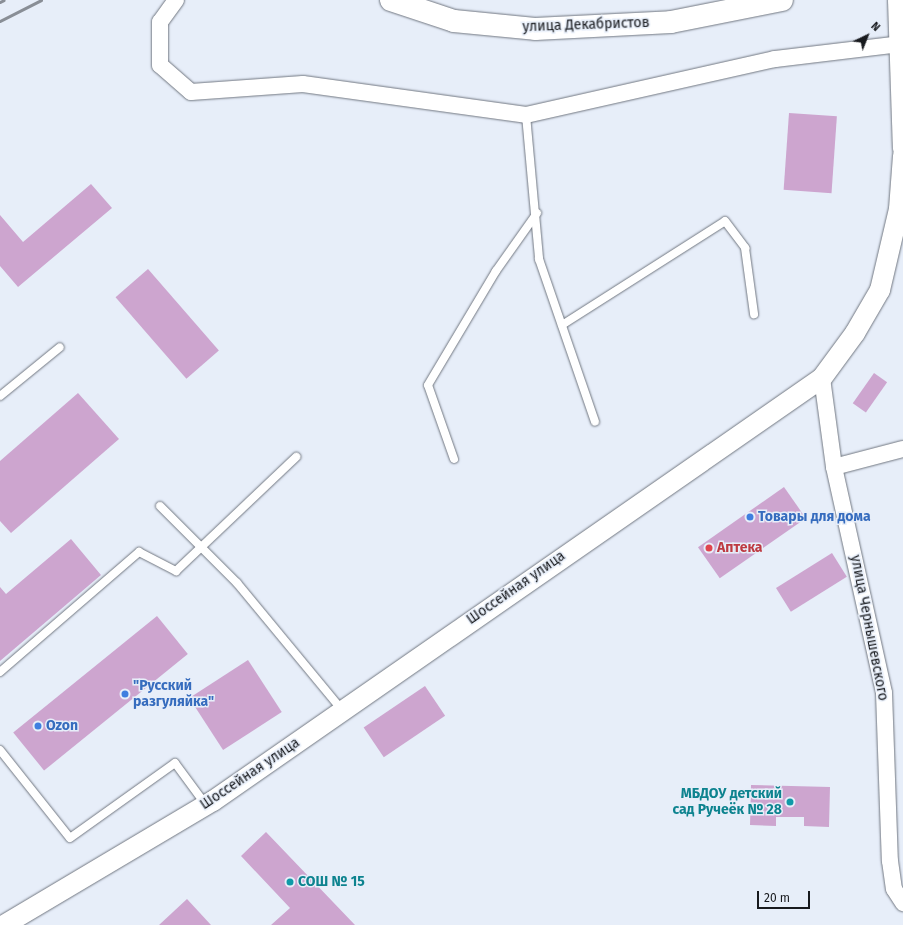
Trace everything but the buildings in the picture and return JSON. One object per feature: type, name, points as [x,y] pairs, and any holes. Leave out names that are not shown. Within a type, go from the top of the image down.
[{"type":"main road","name":"улица Декабристов","points":[[391,0],[454,21],[535,28],[671,22],[782,0]]},
{"type":"street","points":[[176,0],[160,22],[160,65],[190,92],[303,84],[526,115],[775,59],[900,44]]},
{"type":"street","points":[[898,0],[903,148]]},
{"type":"street","name":"Шоссейная улица","points":[[18,922],[206,805],[822,378],[855,333],[880,290],[901,210],[903,156]]},
{"type":"street","name":"улица Чернышевского","points":[[822,378],[834,467],[884,693],[890,861],[894,889],[903,903]]},
{"type":"street","points":[[834,467],[903,449]]},
{"type":"lane","points":[[526,115],[537,213],[539,259],[595,422]]},
{"type":"lane","points":[[454,459],[428,384],[496,271],[537,213]]},
{"type":"lane","points":[[562,325],[725,221],[745,248],[754,314]]},
{"type":"lane","points":[[0,396],[60,347]]},
{"type":"lane","points":[[0,672],[139,552],[176,570],[296,457]]},
{"type":"lane","points":[[160,506],[202,546],[342,710]]},
{"type":"lane","points":[[0,750],[70,838],[175,763],[206,805]]},
{"type":"railway","points":[[0,2],[4,0]]},
{"type":"railway","points":[[0,21],[41,0]]},
{"type":"place","name":"Товары для дома","points":[[750,517]]},
{"type":"place","name":"Аптека","points":[[709,548]]},
{"type":"place","name":"\"Русский разгуляйка\"","points":[[125,694]]},
{"type":"place","name":"Ozon","points":[[38,726]]},
{"type":"place","name":"МБДОУ детский сад Ручеёк № 28","points":[[790,802]]},
{"type":"place","name":"СОШ № 15","points":[[290,882]]}]
